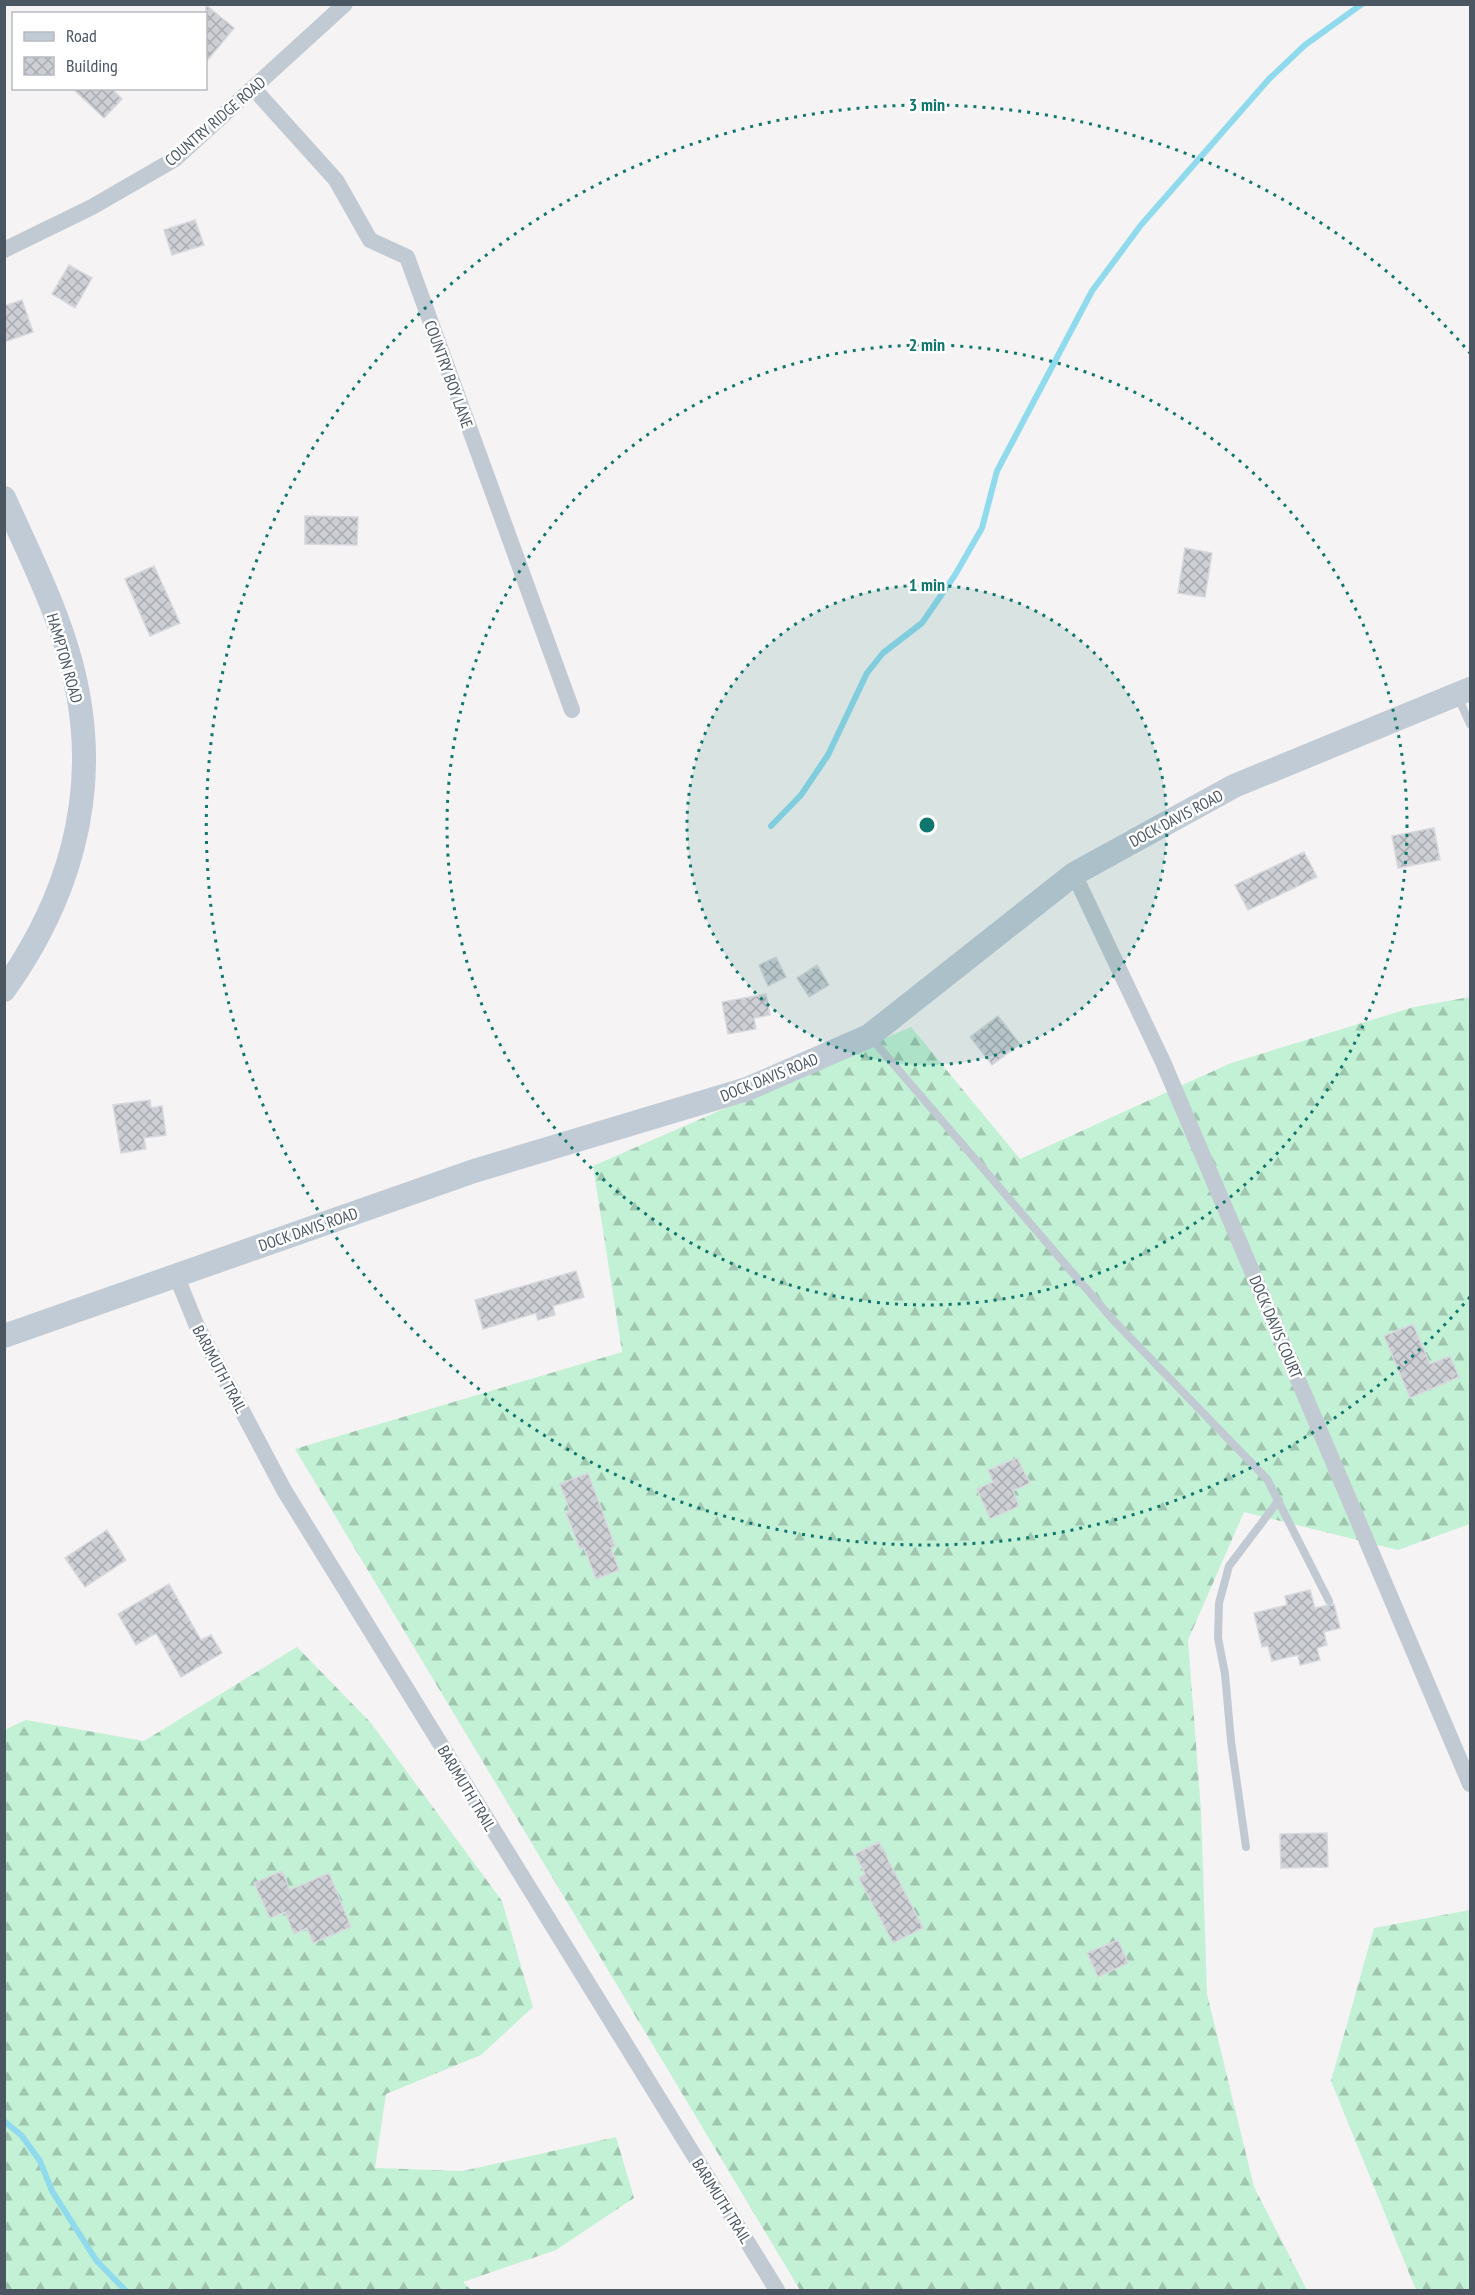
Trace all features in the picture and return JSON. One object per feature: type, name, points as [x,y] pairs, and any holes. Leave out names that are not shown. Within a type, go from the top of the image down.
[{"type":"street","name":"COUNTRY RIDGE ROAD","points":[[4,249],[92,207],[175,159],[345,4]]},
{"type":"street","name":"COUNTRY BOY LANE","points":[[254,89],[336,180],[370,240],[407,257],[572,710]]},
{"type":"street","name":"HAMPTON ROAD","points":[[4,498],[58,625],[78,693],[86,756],[81,816],[69,866],[48,915],[4,990]]},
{"type":"street","name":"DOCK DAVIS ROAD","points":[[4,1336],[474,1172],[747,1089],[868,1036],[1074,874],[1234,786],[1464,692]]},
{"type":"street","name":"DOCK DAVIS COURT","points":[[1074,874],[1163,1062],[1470,1784]]},
{"type":"street","name":"BARJMUTH TRAIL","points":[[176,1275],[196,1324],[284,1490],[777,2290]]},
{"type":"lane","points":[[1464,692],[1470,724]]},
{"type":"lane","points":[[868,1036],[1114,1320],[1267,1479],[1329,1601]]},
{"type":"lane","points":[[1246,1847],[1231,1741],[1225,1674],[1218,1638],[1219,1603],[1229,1566],[1279,1500]]},
{"type":"green space","points":[[1470,997],[1470,1524],[1398,1550],[1244,1512],[1188,1640],[1201,1810],[1207,1994],[1254,2187],[1307,2290],[800,2290],[295,1449],[622,1352],[593,1166],[911,1027],[1020,1159],[1231,1063],[1414,1007]]},
{"type":"green space","points":[[297,1647],[371,1723],[502,1901],[533,2007],[481,2055],[386,2094],[375,2168],[463,2171],[616,2137],[634,2198],[556,2250],[463,2282],[471,2290],[5,2290],[4,1730],[26,1720],[144,1741]]},
{"type":"green space","points":[[1470,1910],[1470,2290],[1416,2290],[1331,2081],[1374,1928]]},
{"type":"building","points":[[206,5],[234,28],[207,61],[207,12]]},
{"type":"building","points":[[74,90],[113,90],[122,99],[104,118]]},
{"type":"building","points":[[195,220],[204,245],[172,255],[164,230]]},
{"type":"building","points":[[69,265],[92,278],[75,308],[52,294]]},
{"type":"building","points":[[22,300],[33,332],[4,342],[4,306]]},
{"type":"building","points":[[305,516],[358,517],[357,545],[305,544]]},
{"type":"building","points":[[1185,548],[1212,553],[1205,597],[1178,593]]},
{"type":"building","points":[[154,566],[180,623],[150,636],[125,579]]},
{"type":"building","points":[[1434,828],[1440,860],[1398,868],[1392,836]]},
{"type":"building","points":[[1304,852],[1317,877],[1248,910],[1235,885]]},
{"type":"building","points":[[776,957],[786,977],[768,986],[759,965]]},
{"type":"building","points":[[817,965],[829,985],[809,997],[797,978]]},
{"type":"building","points":[[766,994],[770,1015],[754,1018],[756,1029],[728,1034],[722,1002]]},
{"type":"building","points":[[998,1016],[1020,1044],[992,1065],[970,1037]]},
{"type":"building","points":[[150,1100],[151,1108],[162,1106],[166,1135],[144,1138],[146,1149],[121,1153],[113,1105]]},
{"type":"building","points":[[576,1271],[584,1297],[553,1306],[555,1315],[538,1320],[536,1313],[483,1329],[475,1300]]},
{"type":"building","points":[[1413,1324],[1430,1364],[1450,1356],[1459,1377],[1410,1398],[1384,1336]]},
{"type":"building","points":[[1017,1458],[1030,1483],[1013,1491],[1019,1506],[990,1519],[977,1489],[993,1482],[988,1470]]},
{"type":"building","points":[[588,1473],[615,1546],[611,1548],[619,1570],[596,1579],[584,1548],[580,1549],[566,1513],[570,1511],[560,1484]]},
{"type":"building","points":[[107,1530],[126,1560],[85,1587],[65,1558]]},
{"type":"building","points":[[169,1584],[201,1640],[211,1635],[222,1653],[181,1677],[156,1633],[136,1645],[118,1614]]},
{"type":"building","points":[[1310,1590],[1315,1608],[1334,1604],[1340,1628],[1324,1632],[1327,1645],[1317,1648],[1320,1660],[1300,1665],[1298,1655],[1272,1661],[1268,1646],[1262,1647],[1254,1613],[1287,1605],[1285,1596]]},
{"type":"building","points":[[1327,1833],[1328,1867],[1281,1868],[1280,1834]]},
{"type":"building","points":[[879,1842],[923,1928],[893,1943],[859,1878],[865,1874],[855,1854]]},
{"type":"building","points":[[282,1871],[290,1890],[329,1873],[351,1927],[313,1943],[307,1928],[294,1934],[285,1912],[270,1918],[254,1883]]},
{"type":"building","points":[[1118,1940],[1128,1963],[1098,1977],[1087,1953]]},
{"type":"waterway","points":[[771,826],[801,795],[828,755],[867,673],[883,653],[922,623],[955,575],[982,528],[997,471],[1092,291],[1141,225],[1269,79],[1305,45],[1362,4]]},
{"type":"waterway","points":[[4,2121],[22,2136],[40,2161],[52,2191],[96,2260],[125,2290]]}]
